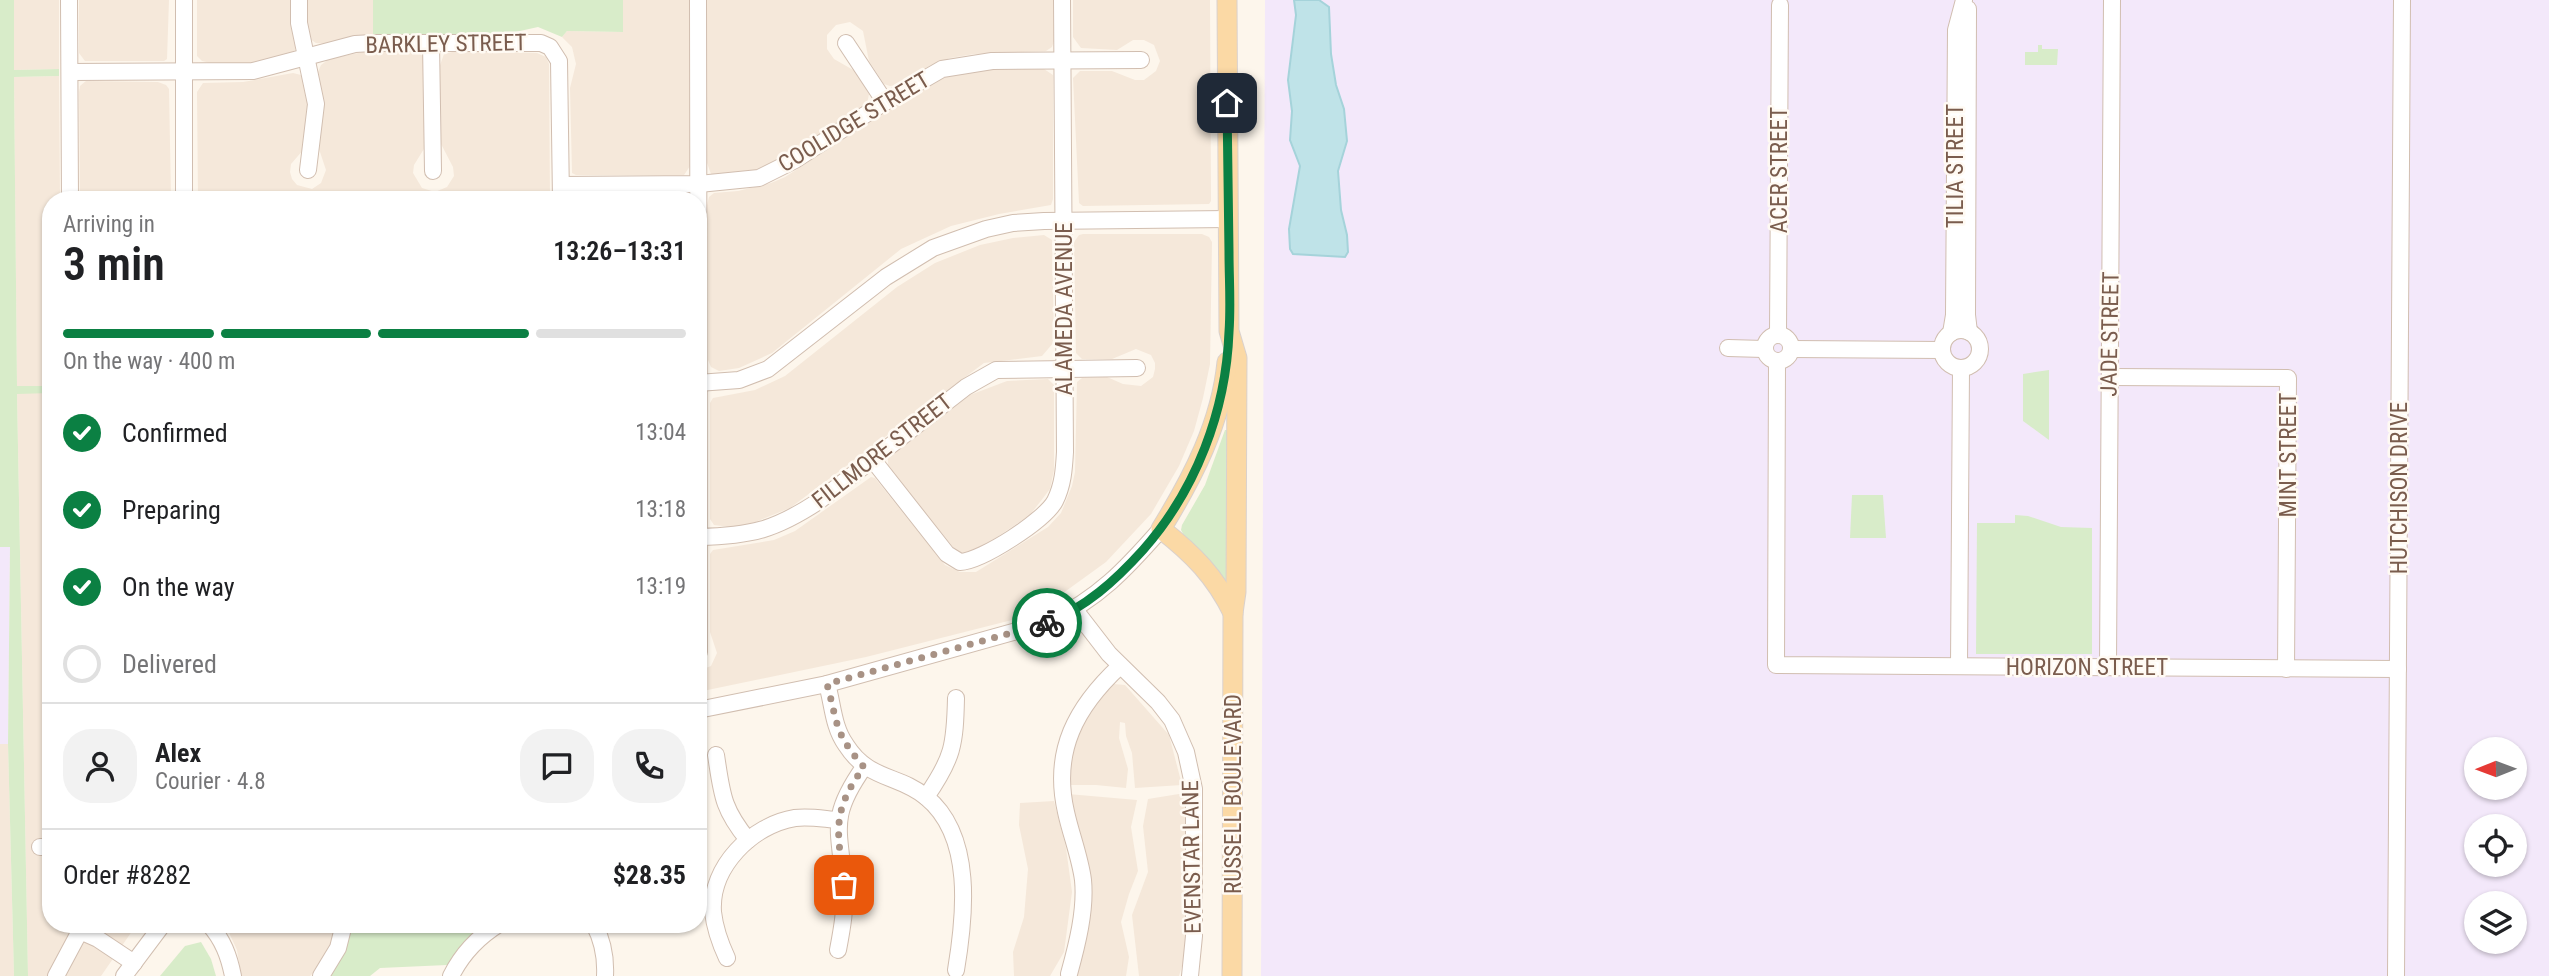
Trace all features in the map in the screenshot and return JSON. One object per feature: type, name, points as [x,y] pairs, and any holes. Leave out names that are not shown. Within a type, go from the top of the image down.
[{"type":"main road","name":"RUSSELL BOULEVARD","points":[[1227,0],[1229,331],[1237,358],[1232,976]]},
{"type":"main road","points":[[1229,331],[1220,399],[1206,445],[1187,486],[1161,529],[1206,569],[1223,592],[1233,612]]},
{"type":"street","points":[[69,0],[70,191]]},
{"type":"street","points":[[184,0],[184,191]]},
{"type":"street","points":[[299,0],[299,23],[316,104],[308,170]]},
{"type":"street","points":[[698,0],[699,191]]},
{"type":"street","name":"ALAMEDA AVENUE","points":[[873,460],[947,554],[960,562],[977,559],[1034,523],[1054,504],[1060,490],[1064,473],[1065,367],[1062,0]]},
{"type":"street","name":"TILIA STREET","points":[[1965,0],[1969,17],[1969,332]]},
{"type":"street","name":"TILIA STREET","points":[[1951,333],[1954,315],[1956,30],[1965,0]]},
{"type":"street","name":"JADE STREET","points":[[2108,667],[2112,0]]},
{"type":"street","name":"HUTCHISON DRIVE","points":[[2396,976],[2402,0]]},
{"type":"street","name":"ACER STREET","points":[[1778,335],[1780,2]]},
{"type":"street","points":[[431,43],[433,171]]},
{"type":"street","name":"BARKLEY STREET","points":[[70,72],[253,71],[355,44],[541,43],[555,52],[559,66],[561,191]]},
{"type":"street","points":[[846,43],[885,102]]},
{"type":"street","name":"COOLIDGE STREET","points":[[578,191],[758,178],[795,160],[942,69],[992,61],[1141,60]]},
{"type":"street","points":[[707,382],[739,380],[768,369],[886,277],[933,248],[972,233],[1023,222],[1228,219]]},
{"type":"street","points":[[1969,332],[1978,341],[1979,353],[1973,364],[1961,368],[1946,360],[1942,350],[1943,343],[1951,333],[1969,332]]},
{"type":"street","points":[[1778,335],[1786,338],[1791,349],[1788,356],[1777,362],[1767,356],[1765,349],[1767,341],[1778,335]]},
{"type":"street","points":[[1728,348],[1765,349]]},
{"type":"street","points":[[1791,349],[1942,350]]},
{"type":"street","name":"HORIZON STREET","points":[[1777,362],[1776,665],[2398,669]]},
{"type":"street","name":"FILLMORE STREET","points":[[707,537],[738,536],[783,523],[819,501],[979,378],[996,370],[1137,368]]},
{"type":"street","points":[[1959,666],[1961,368]]},
{"type":"street","name":"MINT STREET","points":[[2110,377],[2288,378],[2286,669]]},
{"type":"street","points":[[707,708],[827,684],[1023,631],[1075,610],[1103,590],[1161,529]]},
{"type":"street","name":"EVENSTAR LANE","points":[[1075,610],[1099,643],[1158,702],[1180,734],[1194,789],[1195,936],[1190,976]]},
{"type":"street","points":[[1069,974],[1080,923],[1083,884],[1066,811],[1061,780],[1062,767],[1078,714],[1090,696],[1121,666]]},
{"type":"street","points":[[827,684],[838,730],[848,748],[864,767],[926,797],[948,825],[960,855],[962,877],[962,922],[956,970]]},
{"type":"street","points":[[926,797],[946,767],[954,746],[956,698]]},
{"type":"street","points":[[716,755],[723,802],[729,816],[748,840]]},
{"type":"street","points":[[838,950],[845,897],[837,837],[838,820],[846,796],[864,767]]},
{"type":"street","points":[[727,958],[717,936],[713,910],[716,888],[728,862],[748,840],[771,825],[804,817],[838,820]]},
{"type":"street","points":[[56,976],[79,933]]},
{"type":"street","points":[[84,933],[98,939],[129,969],[156,933]]},
{"type":"street","points":[[217,933],[230,958],[233,976]]},
{"type":"street","points":[[321,976],[338,948],[342,933]]},
{"type":"street","points":[[451,976],[457,963],[486,933]]},
{"type":"street","points":[[599,933],[606,959],[605,976]]},
{"type":"shaded area","points":[[14,0],[59,0],[59,69],[14,70]]},
{"type":"shaded area","points":[[79,0],[169,0],[167,59],[85,61],[79,53]]},
{"type":"shaded area","points":[[197,0],[292,0],[297,44],[295,50],[293,53],[257,63],[215,64],[202,61],[197,56]]},
{"type":"shaded area","points":[[306,0],[373,0],[373,36],[327,44],[316,43],[310,39],[306,21]]},
{"type":"shaded area","points":[[623,0],[689,0],[690,166],[684,175],[572,173],[570,88],[576,64],[572,47],[562,37],[567,31],[623,32]]},
{"type":"shaded area","points":[[705,0],[1053,0],[1054,41],[1052,47],[1046,51],[974,54],[950,58],[929,66],[898,85],[890,86],[884,84],[869,61],[863,31],[850,22],[836,25],[827,35],[827,49],[834,59],[855,71],[869,94],[867,104],[789,155],[756,170],[718,176],[711,174],[707,163]]},
{"type":"shaded area","points":[[1073,0],[1210,0],[1209,204],[1083,206],[1079,203],[1073,78],[1080,71],[1112,71],[1135,80],[1144,80],[1156,71],[1160,61],[1154,45],[1144,40],[1133,40],[1117,50],[1081,48],[1073,37]]},
{"type":"shaded area","points":[[1265,0],[2549,0],[2549,976],[1261,976]]},
{"type":"shaded area","points":[[416,51],[424,57],[427,144],[414,165],[413,173],[422,188],[432,191],[198,191],[197,92],[203,83],[243,82],[293,73],[305,76],[310,103],[304,149],[291,164],[290,172],[297,185],[312,189],[321,183],[326,170],[319,149],[323,113],[318,72],[321,65],[329,59],[363,52]]},
{"type":"shaded area","points":[[456,51],[537,53],[546,57],[549,64],[550,191],[437,191],[447,187],[454,176],[453,167],[440,142],[439,68],[444,54]]},
{"type":"shaded area","points":[[986,69],[1044,69],[1053,75],[1051,205],[951,226],[901,249],[772,353],[739,368],[719,371],[711,367],[708,360],[709,197],[714,193],[738,191],[785,177],[935,81],[951,75]]},
{"type":"shaded area","points":[[59,76],[60,191],[42,191],[42,386],[17,387],[14,77]]},
{"type":"shaded area","points":[[86,81],[158,82],[166,85],[169,89],[171,191],[80,191],[80,86]]},
{"type":"shaded area","points":[[1202,234],[1212,242],[1210,364],[1203,398],[1194,431],[1179,466],[1151,514],[1106,562],[1059,596],[1012,620],[866,657],[707,690],[707,668],[711,666],[717,653],[710,632],[710,554],[713,550],[774,540],[795,531],[871,477],[875,478],[945,565],[960,572],[976,572],[1048,527],[1061,513],[1075,472],[1077,382],[1082,378],[1107,377],[1123,384],[1141,386],[1153,377],[1155,369],[1151,355],[1136,349],[1112,359],[1082,359],[1076,353],[1074,242],[1079,235]]},
{"type":"shaded area","points":[[1044,235],[1052,240],[1054,342],[1042,356],[984,363],[790,508],[748,525],[714,525],[710,519],[710,403],[713,398],[755,390],[785,376],[897,287],[935,263],[980,245]]},
{"type":"shaded area","points":[[1048,379],[1054,385],[1054,470],[1050,489],[1030,515],[973,553],[964,555],[957,552],[888,466],[888,458],[970,395],[1007,381]]},
{"type":"shaded area","points":[[17,393],[42,393],[42,933],[131,933],[101,976],[28,976]]},
{"type":"shaded area","points":[[0,547],[10,547],[8,744],[0,744]]},
{"type":"shaded area","points":[[1113,684],[1125,685],[1169,735],[1182,785],[1135,788],[1132,753],[1125,723],[1120,722],[1119,738],[1128,769],[1126,788],[1066,785],[1069,752],[1088,709]]},
{"type":"shaded area","points":[[0,744],[8,744],[14,976],[0,976]]},
{"type":"shaded area","points":[[1185,793],[1186,953],[1179,976],[1139,976],[1132,915],[1148,872],[1143,826],[1148,799]]},
{"type":"shaded area","points":[[1068,794],[1137,800],[1131,827],[1138,871],[1121,922],[1129,957],[1126,976],[1077,976],[1082,954]]},
{"type":"shaded area","points":[[1054,801],[1066,848],[1072,892],[1064,952],[1050,976],[1014,976],[1013,952],[1024,917],[1028,869],[1019,825],[1020,803]]},
{"type":"shaded area","points":[[229,933],[335,933],[326,961],[310,976],[241,976],[237,950]]},
{"type":"green space","points":[[0,0],[14,0],[14,70],[59,69],[59,76],[14,77],[17,386],[42,386],[42,393],[17,394],[28,976],[14,976],[8,744],[10,547],[0,547]]},
{"type":"green space","points":[[373,0],[623,0],[623,32],[567,31],[562,37],[538,27],[511,33],[373,36]]},
{"type":"green space","points":[[2038,45],[2042,45],[2042,49],[2058,49],[2057,65],[2025,65],[2025,52],[2038,52]]},
{"type":"green space","points":[[2049,370],[2049,440],[2023,421],[2023,374]]},
{"type":"green space","points":[[1225,430],[1228,430],[1228,584],[1186,539],[1181,530],[1205,485]]},
{"type":"green space","points":[[1852,495],[1883,495],[1886,538],[1850,538]]},
{"type":"green space","points":[[2015,515],[2028,516],[2061,527],[2092,528],[2092,654],[1976,654],[1977,523],[2015,523]]},
{"type":"green space","points":[[349,933],[476,933],[447,965],[380,968],[370,976],[328,976]]},
{"type":"green space","points":[[201,942],[211,959],[216,976],[160,976],[185,946]]},
{"type":"water","points":[[1294,0],[1319,0],[1329,7],[1331,54],[1336,85],[1344,109],[1347,141],[1338,171],[1341,210],[1347,235],[1348,252],[1345,257],[1293,254],[1290,249],[1289,229],[1300,166],[1290,140],[1292,111],[1288,80],[1296,15]]},
{"type":"way so far","points":[[844,885],[837,837],[838,820],[842,804],[864,767],[842,740],[834,720],[827,684],[1047,623]]},
{"type":"route","points":[[1047,623],[1075,610],[1127,568],[1161,529],[1187,486],[1206,445],[1226,370],[1229,331],[1227,103]]}]
